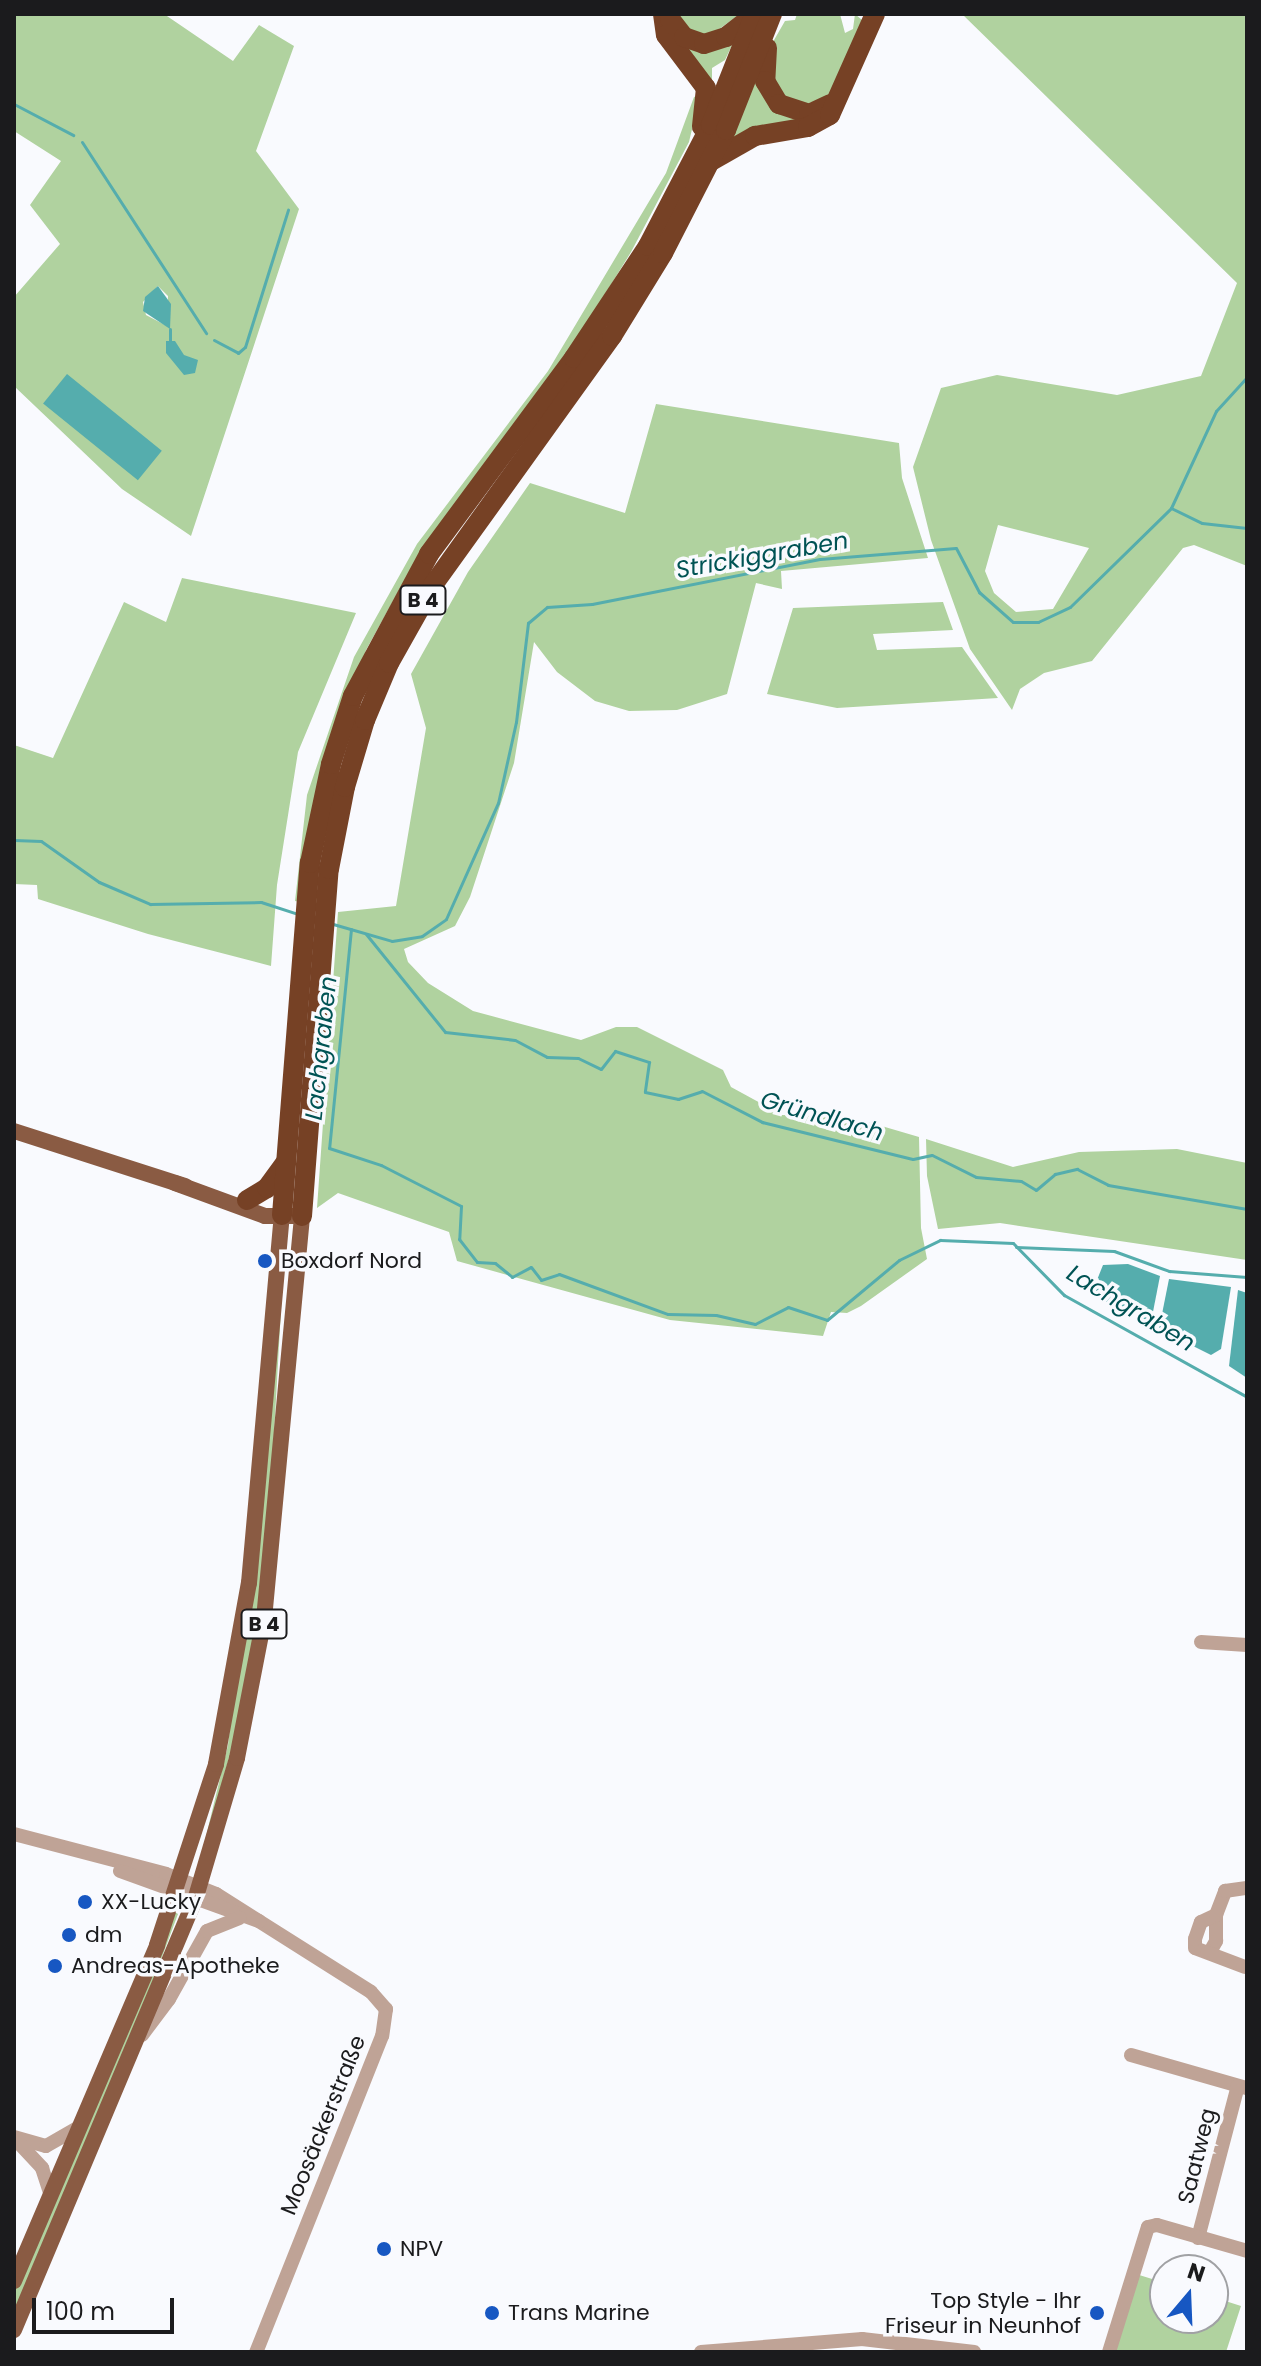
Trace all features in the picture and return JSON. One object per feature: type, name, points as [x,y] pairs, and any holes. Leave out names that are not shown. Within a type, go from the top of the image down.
[{"type":"highway","name":"B 4","points":[[665,14],[684,37],[704,44],[726,37],[763,15]]},
{"type":"highway","name":"B 4","points":[[665,14],[666,35],[706,88],[702,161]]},
{"type":"highway","points":[[702,161],[755,136],[816,124],[835,110],[875,14]]},
{"type":"highway","name":"B 4","points":[[292,1216],[316,905],[345,787],[371,704],[402,638],[462,538],[630,308],[702,161],[763,15]]},
{"type":"highway","points":[[763,15],[764,75],[779,104],[799,113],[818,111],[846,86]]},
{"type":"highway","name":"B 4","points":[[292,1216],[286,1162],[314,929]]},
{"type":"highway","points":[[247,1200],[267,1188],[286,1162]]},
{"type":"main road","points":[[14,1131],[175,1183],[257,1214],[292,1216]]},
{"type":"main road","points":[[175,1183],[247,1200],[292,1216]]},
{"type":"main road","name":"B 4","points":[[14,2281],[178,1887],[216,1764],[243,1628],[292,1216]]},
{"type":"main road","name":"B 4","points":[[14,2330],[142,2035],[197,1893],[237,1758],[264,1619],[292,1216]]},
{"type":"street","points":[[1201,1642],[1247,1645]]},
{"type":"street","points":[[14,1834],[197,1893]]},
{"type":"street","points":[[1245,1967],[1195,1948],[1195,1939],[1201,1922],[1216,1915],[1225,1891],[1247,1888]]},
{"type":"street","name":"Moosäckerstraße","points":[[197,1893],[239,1918],[263,1921]]},
{"type":"street","name":"Moosäckerstraße","points":[[197,1893],[263,1921],[371,1992],[382,2003],[387,2019],[256,2352]]},
{"type":"street","name":"B 4","points":[[142,2035],[169,1999],[207,1931],[239,1918]]},
{"type":"street","points":[[1131,2055],[1242,2087]]},
{"type":"street","name":"Saatweg","points":[[1198,2238],[1242,2087]]},
{"type":"street","points":[[14,2138],[46,2146],[81,2126]]},
{"type":"street","points":[[14,2138],[42,2168],[51,2195]]},
{"type":"street","points":[[1109,2352],[1148,2227],[1157,2225],[1247,2251]]},
{"type":"street","points":[[701,2352],[853,2339],[974,2352]]},
{"type":"green space","points":[[14,14],[164,14],[233,61],[259,25],[294,46],[256,151],[299,209],[191,536],[122,489],[14,386],[14,297],[60,244],[30,205],[61,161],[14,131]],"holes":[[[158,286],[168,296],[167,326],[146,315],[143,302]]]},
{"type":"green space","points":[[670,14],[740,14],[704,40]]},
{"type":"green space","points":[[797,14],[840,14],[845,33],[853,29],[855,14],[862,20],[831,96],[794,108],[766,71],[770,47],[785,21],[795,20]]},
{"type":"green space","points":[[962,14],[1247,14],[1247,566],[1194,545],[1183,548],[1092,661],[1044,673],[1020,689],[1012,710],[970,649],[931,540],[913,467],[941,388],[997,375],[1117,395],[1201,376],[1237,283]],"holes":[[[998,525],[1089,548],[1053,609],[1016,612],[994,593],[985,571]]]},
{"type":"green space","points":[[738,32],[725,60],[712,68],[712,82],[675,37]]},
{"type":"green space","points":[[758,71],[805,118],[728,145]]},
{"type":"green space","points":[[700,95],[689,142],[631,252],[567,356],[398,592],[366,650],[300,902],[295,901],[307,795],[354,657],[417,544],[548,371],[666,173],[694,97]]},
{"type":"green space","points":[[656,404],[899,443],[902,478],[928,558],[781,571],[782,589],[756,583],[727,694],[677,710],[629,711],[595,701],[557,672],[534,642],[514,763],[470,897],[455,926],[404,949],[408,962],[428,983],[473,1011],[581,1040],[616,1027],[637,1027],[723,1070],[731,1087],[782,1115],[851,1117],[919,1137],[921,1228],[927,1259],[861,1306],[847,1313],[831,1312],[823,1336],[670,1320],[457,1261],[449,1232],[338,1193],[317,1208],[338,912],[396,906],[426,728],[411,674],[468,572],[530,483],[625,513]]},
{"type":"green space","points":[[182,578],[356,613],[298,752],[277,885],[271,966],[148,934],[38,899],[37,885],[14,884],[14,745],[53,758],[124,602],[166,622]]},
{"type":"green space","points":[[943,602],[953,630],[873,634],[877,650],[962,647],[998,698],[837,708],[767,694],[793,608]]},
{"type":"green space","points":[[926,1139],[1013,1167],[1079,1152],[1177,1149],[1247,1163],[1247,1260],[1000,1223],[938,1229],[927,1176]]},
{"type":"green space","points":[[285,1238],[268,1542],[242,1710],[196,1878],[228,1745]]},
{"type":"green space","points":[[175,1912],[178,1914],[147,1997],[14,2316],[14,2293]]},
{"type":"green space","points":[[1136,2274],[1149,2278],[1149,2334],[1229,2334],[1229,2302],[1241,2306],[1226,2352],[1113,2352]]},
{"type":"water","points":[[158,286],[171,304],[170,329],[143,311],[145,297]]},
{"type":"water","points":[[166,341],[175,341],[184,355],[198,360],[195,373],[184,375],[166,353]]},
{"type":"water","points":[[67,374],[162,451],[138,480],[43,404]]},
{"type":"water","points":[[1128,1264],[1160,1276],[1151,1322],[1091,1295],[1103,1265]]},
{"type":"water","points":[[1169,1279],[1231,1287],[1221,1349],[1211,1355],[1159,1329]]},
{"type":"water","points":[[1238,1290],[1247,1293],[1247,1378],[1229,1366]]},
{"type":"waterway","points":[[14,104],[73,135]]},
{"type":"waterway","points":[[82,142],[206,333]]},
{"type":"waterway","points":[[214,340],[238,353],[245,347],[288,210]]},
{"type":"waterway","points":[[170,329],[170,341]]},
{"type":"waterway","name":"Strickiggraben","points":[[333,924],[392,941],[422,936],[446,919],[498,803],[516,722],[528,623],[547,607],[592,604],[820,559],[956,548],[979,592],[1013,622],[1038,622],[1070,607],[1171,508],[1216,411],[1247,377]]},
{"type":"waterway","points":[[1171,508],[1202,523],[1247,528]]},
{"type":"waterway","name":"Gründlach","points":[[14,840],[41,841],[99,882],[150,904],[261,902],[299,914]]},
{"type":"waterway","name":"Lachgraben","points":[[351,929],[329,1148],[381,1165],[461,1206],[459,1239],[477,1262],[495,1263],[512,1277],[531,1267],[541,1280],[559,1274],[668,1314],[716,1315],[755,1324],[788,1307],[827,1320],[899,1260],[940,1240],[1013,1243],[1064,1295],[1247,1397]]},
{"type":"waterway","name":"Gründlach","points":[[366,934],[445,1032],[515,1040],[547,1057],[578,1058],[601,1069],[615,1051],[649,1062],[645,1092],[678,1099],[702,1091],[762,1122],[913,1159],[932,1155],[976,1177],[1021,1181],[1036,1190],[1055,1174],[1077,1169],[1108,1185],[1247,1209]]},
{"type":"waterway","points":[[1016,1247],[1114,1251],[1169,1271],[1247,1277]]},
{"type":"place","name":"Boxdorf Nord","points":[[265,1261]]},
{"type":"place","name":"XX-Lucky","points":[[85,1902]]},
{"type":"place","name":"dm","points":[[69,1935]]},
{"type":"place","name":"Andreas-Apotheke","points":[[55,1966]]},
{"type":"place","name":"NPV","points":[[384,2249]]},
{"type":"place","name":"Trans Marine","points":[[492,2313]]},
{"type":"place","name":"Top Style - Ihr Friseur in Neunhof","points":[[1097,2313]]}]
